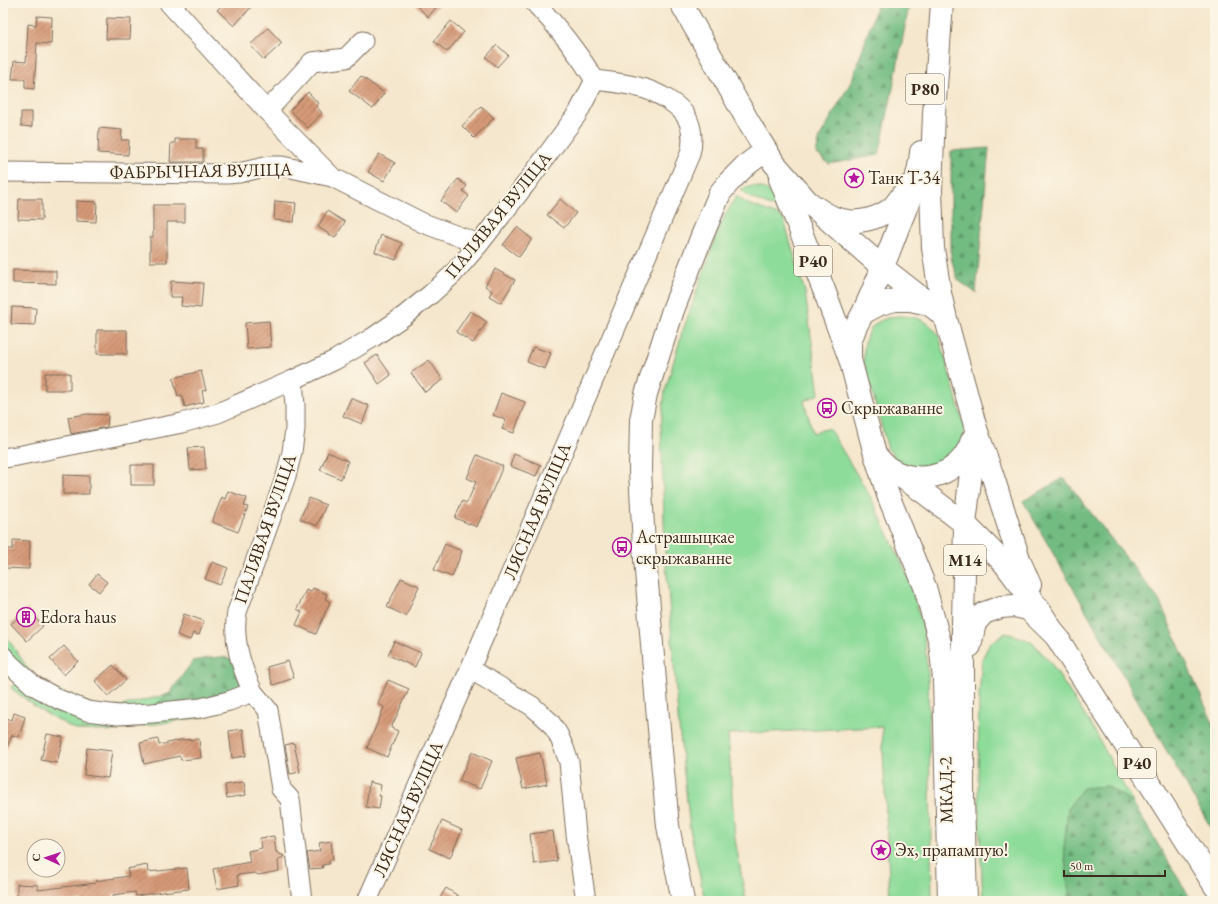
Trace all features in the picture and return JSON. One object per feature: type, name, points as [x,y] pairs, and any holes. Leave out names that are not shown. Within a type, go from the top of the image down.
[{"type":"main road","name":"Р40","points":[[681,3],[770,157],[824,290],[850,359]]},
{"type":"main road","name":"Р80","points":[[863,313],[883,268],[918,176],[923,131],[931,3]]},
{"type":"main road","name":"Р80","points":[[942,3],[934,114],[931,190],[934,248],[940,293],[946,319]]},
{"type":"main road","name":"Р40","points":[[770,157],[808,202],[883,268],[928,304]]},
{"type":"main road","points":[[683,901],[668,826],[658,718],[644,546],[640,470],[641,420],[646,394],[673,310],[720,193],[746,166],[770,157]]},
{"type":"main road","points":[[733,179],[753,173],[772,177],[782,184]]},
{"type":"main road","points":[[808,202],[826,214],[838,219],[855,221],[875,218],[893,206],[918,176]]},
{"type":"main road","points":[[863,313],[880,304],[895,300],[910,300],[928,304],[938,310],[946,319]]},
{"type":"main road","name":"М14","points":[[863,313],[850,342],[850,359],[875,454],[882,463],[890,469],[911,477],[933,477],[954,467],[964,456],[969,450],[976,429]]},
{"type":"main road","name":"М14","points":[[946,319],[976,429],[966,524],[962,691],[966,901]]},
{"type":"main road","name":"Р40","points":[[976,429],[1020,562],[1040,610]]},
{"type":"main road","name":"МКАД-2","points":[[875,454],[888,495],[925,588],[940,643],[944,679],[949,901]]},
{"type":"main road","name":"Р40","points":[[890,469],[966,524],[1004,562],[1040,610],[1215,886]]},
{"type":"main road","name":"Р40","points":[[962,691],[975,623],[984,613],[1001,607],[1014,606],[1028,609],[1059,640]]},
{"type":"street","points":[[169,3],[267,111],[332,177]]},
{"type":"street","points":[[535,3],[584,62],[595,80]]},
{"type":"street","points":[[267,111],[312,62],[346,58],[363,41]]},
{"type":"street","name":"ЛЯСНАЯ ВУЛІЦА","points":[[367,901],[470,669],[690,154],[692,136],[688,119],[671,101],[639,87],[595,80]]},
{"type":"street","name":"ПАЛЯВАЯ ВУЛІЦА","points":[[254,692],[245,675],[238,649],[235,624],[237,612],[286,476],[292,452],[295,429],[293,380],[335,360],[372,338],[404,316],[431,294],[452,274],[479,244],[525,185],[578,113],[595,80]]},
{"type":"street","name":"ФАБРЫЧНАЯ ВУЛІЦА","points":[[3,172],[227,174],[269,166],[296,168],[332,177],[423,223],[479,244]]},
{"type":"street","points":[[3,458],[182,424],[218,413],[293,380]]},
{"type":"street","points":[[3,656],[33,685],[58,699],[87,711],[118,715],[201,708],[229,701],[254,692],[268,710],[281,789],[290,799],[302,901]]},
{"type":"street","points":[[470,669],[532,706],[550,722],[558,734],[569,762],[576,834],[586,901]]},
{"type":"green space","points":[[878,3],[909,6],[879,155],[829,164],[816,153],[820,137],[852,80]]},
{"type":"green space","points":[[989,148],[976,293],[958,280],[951,258],[951,151]]},
{"type":"green space","points":[[753,186],[765,189],[772,193],[782,211],[749,197],[741,189]]},
{"type":"green space","points":[[736,196],[746,203],[778,215],[784,220],[805,292],[819,394],[804,401],[813,433],[829,428],[871,498],[909,578],[923,627],[928,675],[932,901],[890,901],[882,727],[728,734],[735,839],[746,901],[705,901],[690,829],[678,717],[665,550],[661,425],[665,391],[682,333],[720,225]]},
{"type":"green space","points":[[897,316],[916,318],[926,322],[939,336],[964,426],[964,435],[958,452],[936,469],[904,466],[888,449],[864,363],[864,346],[870,330],[880,321]]},
{"type":"green space","points":[[1064,478],[1159,600],[1215,728],[1215,835],[1023,501]]},
{"type":"green space","points":[[3,631],[26,666],[38,680],[46,686],[100,708],[70,700],[35,682],[22,671],[3,649]]},
{"type":"green space","points":[[1005,633],[1032,642],[1050,662],[1093,728],[1133,803],[1107,786],[1064,849],[1070,901],[983,901],[978,789],[979,696],[982,659],[990,643]]},
{"type":"green space","points":[[221,657],[232,659],[243,688],[213,698],[153,707],[169,694],[193,661]]},
{"type":"green space","points":[[16,681],[53,703],[208,716],[110,731],[76,730],[40,710],[11,688]]},
{"type":"green space","points":[[169,694],[159,704],[152,708],[103,708],[117,707]]},
{"type":"green space","points":[[1107,786],[1133,803],[1192,901],[1070,901],[1064,849],[1068,808],[1083,788]]},
{"type":"building","points":[[224,3],[255,3],[234,26],[217,10]]},
{"type":"building","points":[[414,3],[440,3],[428,17]]},
{"type":"building","points":[[37,16],[52,17],[51,44],[37,43],[34,89],[25,88],[25,79],[12,79],[14,61],[26,62],[28,24],[36,25]]},
{"type":"building","points":[[107,18],[131,19],[130,39],[106,39]]},
{"type":"building","points":[[451,21],[464,32],[447,52],[434,41]]},
{"type":"building","points":[[268,28],[282,43],[264,60],[250,45]]},
{"type":"building","points":[[497,45],[508,55],[497,67],[486,57]]},
{"type":"building","points":[[361,76],[384,93],[373,109],[349,91]]},
{"type":"building","points":[[308,92],[318,103],[316,106],[322,113],[308,128],[290,110]]},
{"type":"building","points":[[481,106],[494,118],[474,138],[462,126]]},
{"type":"building","points":[[21,112],[32,112],[32,127],[21,126]]},
{"type":"building","points":[[99,128],[122,130],[121,140],[129,140],[128,155],[98,153]]},
{"type":"building","points":[[175,139],[196,139],[196,149],[203,149],[203,162],[170,162],[171,143],[175,143]]},
{"type":"building","points":[[379,154],[395,163],[384,181],[368,172]]},
{"type":"building","points":[[458,179],[467,186],[463,191],[469,196],[456,213],[441,201]]},
{"type":"building","points":[[19,199],[42,199],[42,220],[18,219]]},
{"type":"building","points":[[560,199],[576,213],[564,228],[547,215]]},
{"type":"building","points":[[76,201],[97,202],[96,222],[76,221]]},
{"type":"building","points":[[275,201],[296,203],[294,222],[274,220]]},
{"type":"building","points":[[153,205],[185,205],[185,222],[167,222],[167,262],[150,262],[150,237],[153,237]]},
{"type":"building","points":[[327,211],[345,222],[335,238],[318,227]]},
{"type":"building","points":[[517,227],[532,239],[519,257],[503,245]]},
{"type":"building","points":[[381,235],[402,243],[396,260],[375,252]]},
{"type":"building","points":[[495,269],[515,280],[501,303],[489,296],[492,291],[485,286]]},
{"type":"building","points":[[13,270],[56,271],[56,284],[13,283]]},
{"type":"building","points":[[171,281],[203,283],[201,308],[181,306],[182,297],[170,297]]},
{"type":"building","points":[[12,307],[36,308],[35,325],[11,324]]},
{"type":"building","points":[[470,311],[487,322],[473,343],[456,332]]},
{"type":"building","points":[[269,321],[271,347],[247,349],[245,323]]},
{"type":"building","points":[[97,330],[127,330],[127,354],[97,354]]},
{"type":"building","points":[[533,347],[551,353],[545,369],[527,362]]},
{"type":"building","points":[[377,355],[391,375],[379,384],[365,363]]},
{"type":"building","points":[[429,360],[443,380],[425,392],[411,373]]},
{"type":"building","points":[[201,371],[206,390],[202,391],[204,402],[185,407],[182,395],[178,396],[173,378]]},
{"type":"building","points":[[45,373],[70,373],[70,390],[45,390]]},
{"type":"building","points":[[501,393],[525,402],[514,433],[502,429],[506,420],[493,415]]},
{"type":"building","points":[[351,398],[369,406],[362,424],[343,416]]},
{"type":"building","points":[[87,414],[108,415],[107,427],[71,434],[68,417]]},
{"type":"building","points":[[204,447],[206,469],[190,470],[188,448]]},
{"type":"building","points":[[328,452],[348,461],[341,479],[320,470]]},
{"type":"building","points":[[514,454],[541,465],[536,476],[510,466]]},
{"type":"building","points":[[477,455],[503,466],[477,527],[455,518],[462,501],[467,503],[476,482],[467,478]]},
{"type":"building","points":[[131,465],[154,465],[154,485],[131,485]]},
{"type":"building","points":[[63,475],[89,476],[89,494],[63,494]]},
{"type":"building","points":[[228,491],[247,498],[244,506],[248,507],[238,532],[212,522],[222,497],[225,499]]},
{"type":"building","points":[[309,498],[326,505],[317,526],[300,519]]},
{"type":"building","points":[[13,540],[30,541],[29,569],[4,568],[5,549],[13,549]]},
{"type":"building","points":[[445,544],[462,551],[452,577],[434,570]]},
{"type":"building","points":[[212,562],[228,568],[220,585],[205,579]]},
{"type":"building","points":[[97,574],[107,582],[99,592],[89,584]]},
{"type":"building","points":[[401,578],[419,586],[406,616],[387,607]]},
{"type":"building","points":[[313,588],[327,594],[325,599],[330,602],[316,634],[296,625],[302,612],[297,609],[306,590],[311,592]]},
{"type":"building","name":"Edora haus","points":[[27,609],[43,626],[27,641],[11,624]]},
{"type":"building","points":[[184,614],[204,621],[199,635],[193,633],[190,640],[177,635]]},
{"type":"building","points":[[394,641],[421,653],[415,667],[388,655]]},
{"type":"building","points":[[64,646],[78,661],[64,675],[50,659]]},
{"type":"building","points":[[288,661],[294,678],[273,685],[267,667]]},
{"type":"building","points":[[113,665],[126,680],[108,696],[95,681]]},
{"type":"building","points":[[388,680],[409,689],[391,728],[398,731],[387,757],[367,748],[384,707],[378,704]]},
{"type":"building","points":[[14,713],[25,717],[19,737],[12,735],[3,755],[3,717],[12,720]]},
{"type":"building","points":[[243,729],[246,756],[232,758],[229,731]]},
{"type":"building","points":[[47,734],[63,737],[57,763],[41,760]]},
{"type":"building","points":[[158,739],[159,745],[180,740],[199,739],[201,758],[181,760],[180,756],[144,764],[140,743]]},
{"type":"building","points":[[294,743],[300,772],[290,774],[285,745]]},
{"type":"building","points":[[87,748],[112,751],[108,778],[84,775]]},
{"type":"building","points":[[472,752],[492,761],[480,789],[459,781]]},
{"type":"building","points":[[540,753],[547,784],[523,789],[516,758]]},
{"type":"building","points":[[244,782],[246,795],[227,798],[225,785]]},
{"type":"building","points":[[369,782],[381,785],[379,809],[366,807]]},
{"type":"building","points":[[442,821],[462,830],[450,858],[429,849]]},
{"type":"building","points":[[553,831],[557,861],[534,864],[530,834]]},
{"type":"building","points":[[274,836],[276,852],[284,856],[278,861],[279,871],[258,875],[255,873],[237,875],[239,885],[217,889],[213,869],[250,862],[248,851],[262,848],[260,838]]},
{"type":"building","points":[[331,841],[333,860],[329,860],[329,864],[322,865],[323,868],[310,869],[307,853],[320,851],[319,843]]},
{"type":"building","points":[[147,865],[148,872],[187,868],[189,889],[136,896],[135,892],[113,895],[114,901],[17,901],[17,884],[38,885],[38,890],[96,883],[95,881],[129,876],[127,869]]},
{"type":"building","points":[[446,888],[466,901],[438,901]]},
{"type":"place","name":"Танк Т-34","points":[[854,178]]},
{"type":"place","name":"Скрыжаванне","points":[[827,408]]},
{"type":"place","name":"Астрашыцкае скрыжаванне","points":[[622,547]]},
{"type":"place","name":"Edora haus","points":[[26,617]]},
{"type":"place","name":"Эх, прапампую!","points":[[881,850]]}]
